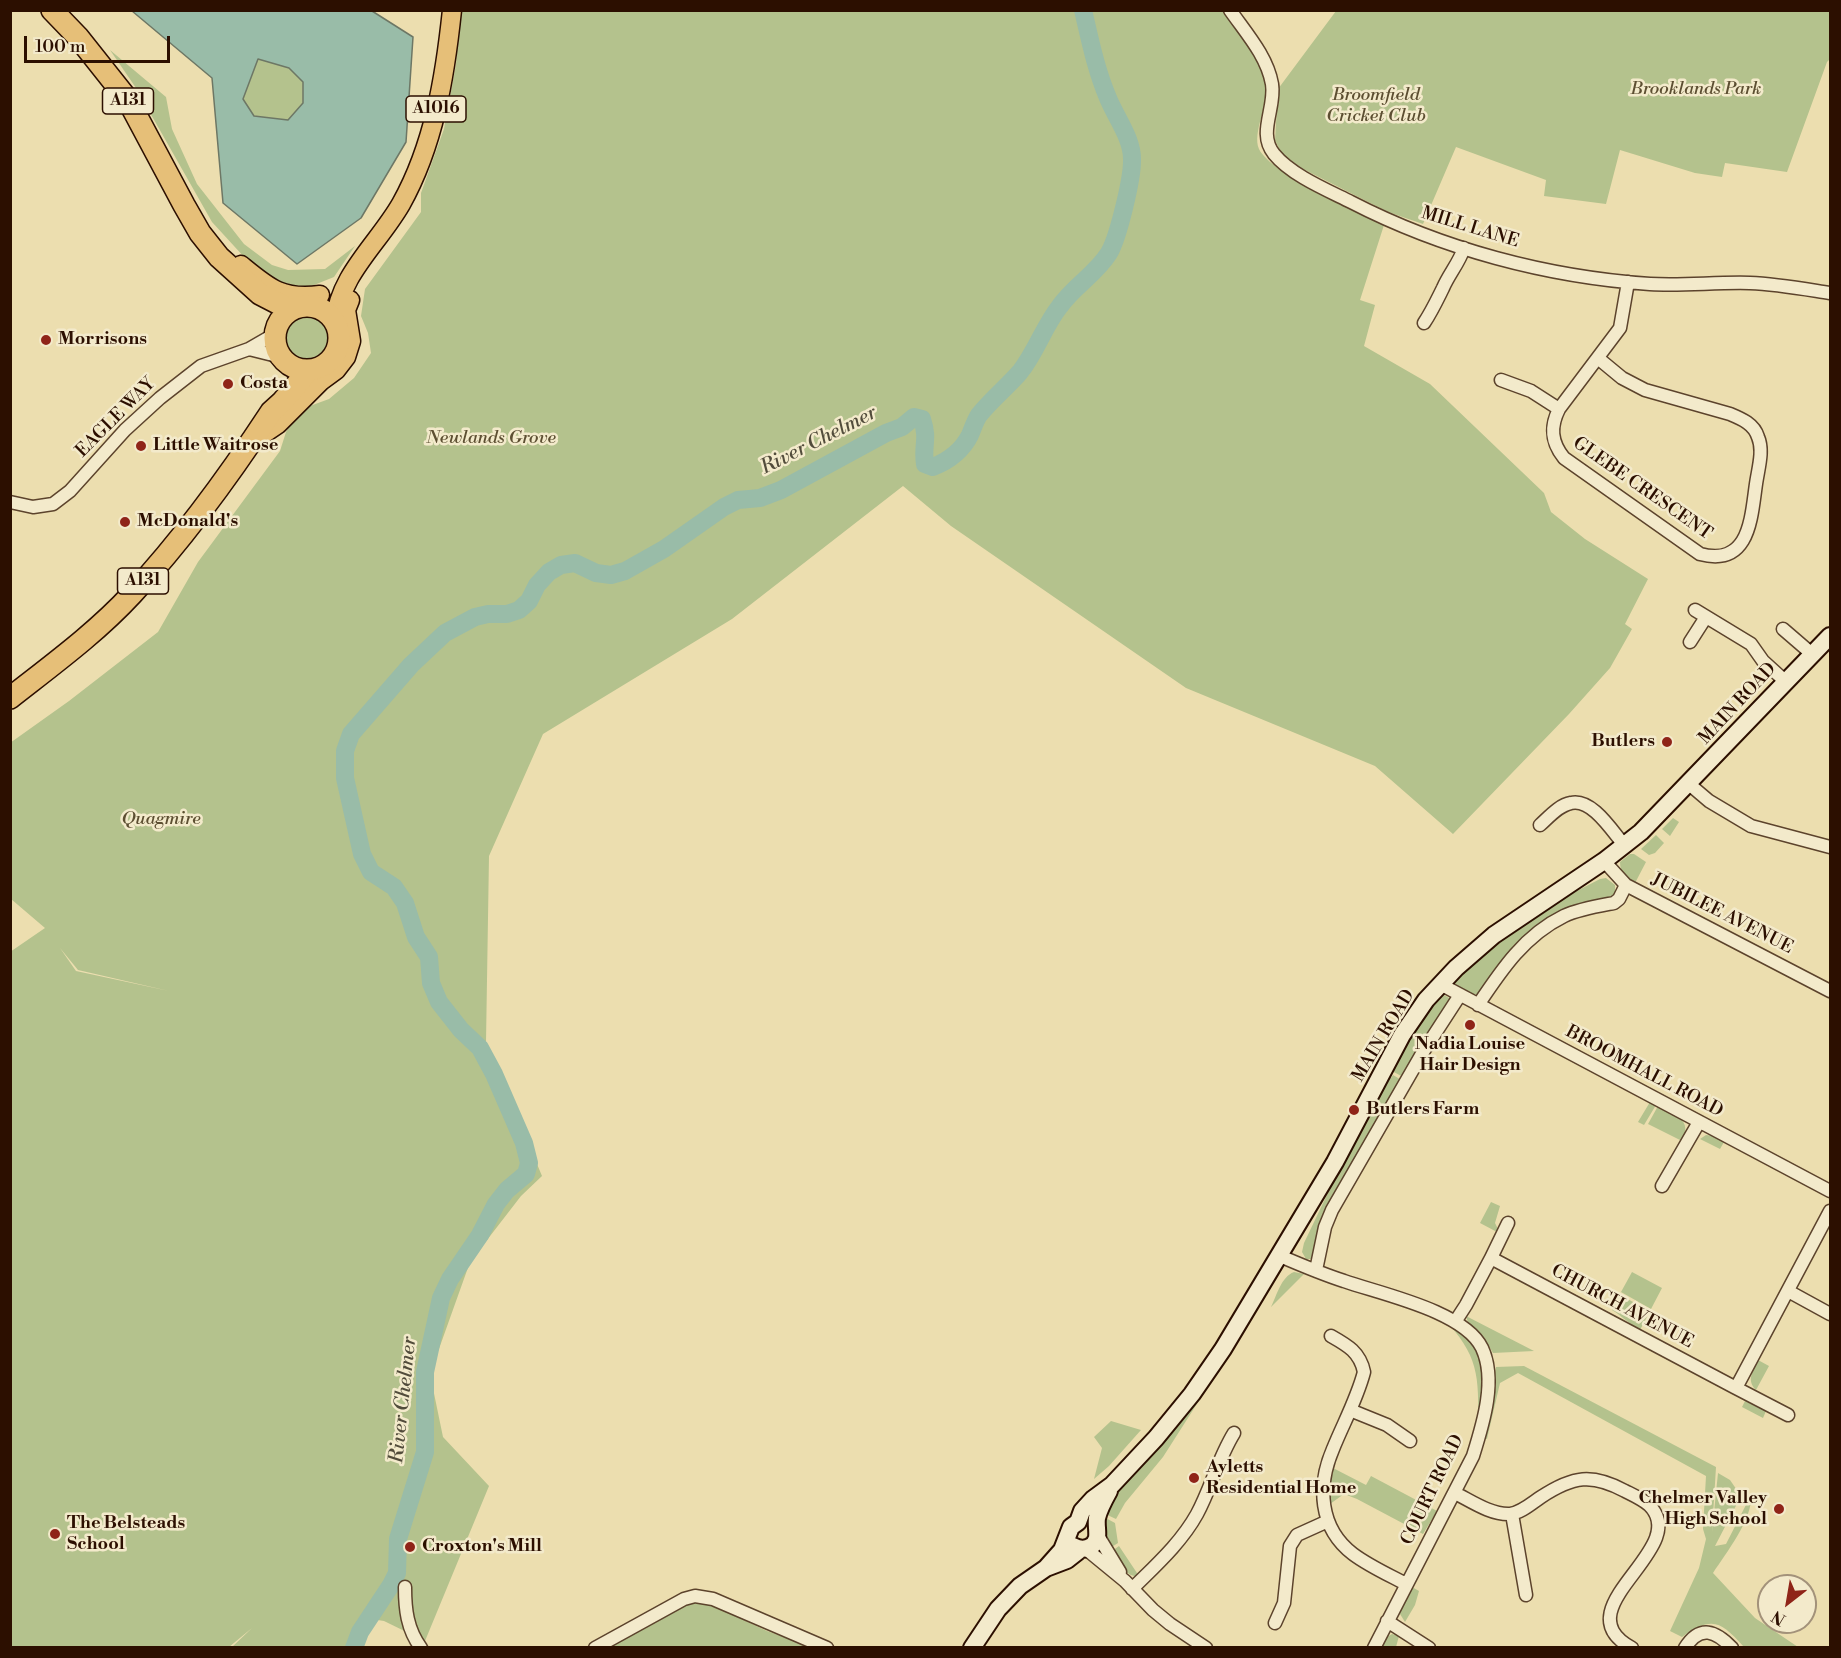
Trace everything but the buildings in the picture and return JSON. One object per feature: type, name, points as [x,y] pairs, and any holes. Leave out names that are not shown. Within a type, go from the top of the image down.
[{"type":"highway","name":"A131","points":[[52,10],[78,37],[128,100],[200,233],[219,257],[260,294],[294,314]]},
{"type":"highway","points":[[323,310],[335,322],[339,336],[336,351],[326,364],[309,370],[296,368],[283,359],[277,350],[294,314],[323,310]]},
{"type":"highway","name":"A131","points":[[271,411],[283,359]]},
{"type":"highway","name":"A131","points":[[10,698],[82,640],[131,595],[196,518],[271,411],[282,402],[309,370]]},
{"type":"main road","name":"A1016","points":[[335,322],[336,308],[351,273],[401,203],[428,141],[441,93],[453,10]]},
{"type":"main road","points":[[251,442],[279,424],[321,381],[336,370],[346,357],[351,341],[346,310],[351,295],[384,243],[401,203]]},
{"type":"main road","points":[[184,205],[227,254],[260,280],[287,296],[301,298],[294,314]]},
{"type":"main road","name":"A1016","points":[[294,314],[351,273]]},
{"type":"main road","name":"MAIN ROAD","points":[[972,1647],[998,1609],[1020,1586],[1046,1568],[1062,1550],[1087,1505],[1112,1485],[1156,1438],[1192,1394],[1223,1349],[1280,1256],[1346,1142],[1402,1035],[1440,984],[1494,935],[1625,846],[1658,816],[1785,681],[1812,654],[1829,641]]},
{"type":"main road","name":"MAIN ROAD","points":[[1046,1568],[1067,1560],[1094,1544],[1098,1512],[1112,1485]]},
{"type":"main road","points":[[1083,1549],[1072,1544],[1068,1538],[1074,1526],[1087,1522],[1096,1532]]},
{"type":"street","name":"MILL LANE","points":[[1230,10],[1255,45],[1269,72],[1273,87],[1266,133],[1267,143],[1278,159],[1308,179],[1366,209],[1424,235],[1464,249],[1549,269],[1628,282],[1672,285],[1768,284],[1830,293]]},
{"type":"street","points":[[1424,323],[1436,306],[1464,249]]},
{"type":"street","name":"GLEBE CRESCENT","points":[[1599,358],[1633,385],[1742,418],[1755,430],[1761,452],[1750,523],[1743,542],[1728,554],[1718,557],[1700,555],[1574,465],[1557,450],[1553,440],[1553,420],[1558,409],[1620,328],[1628,282]]},
{"type":"street","name":"EAGLE WAY","points":[[10,502],[33,507],[53,504],[70,491],[125,430],[160,398],[201,366],[249,349],[294,314]]},
{"type":"street","points":[[249,349],[283,359]]},
{"type":"street","points":[[1501,380],[1531,391],[1558,409]]},
{"type":"street","points":[[1690,642],[1700,614],[1751,644],[1763,661],[1785,681]]},
{"type":"street","points":[[1783,629],[1812,654]]},
{"type":"street","points":[[1689,784],[1709,801],[1751,826],[1830,847]]},
{"type":"street","points":[[1539,825],[1563,806],[1570,803],[1586,804],[1625,846]]},
{"type":"street","name":"JUBILEE AVENUE","points":[[1604,861],[1626,885],[1830,991]]},
{"type":"street","points":[[1478,1005],[1507,962],[1526,942],[1565,916],[1614,903],[1619,899],[1626,885]]},
{"type":"street","name":"BROOMHALL ROAD","points":[[1440,984],[1830,1191]]},
{"type":"street","points":[[1316,1270],[1325,1227],[1332,1210],[1419,1060],[1460,995]]},
{"type":"street","points":[[1662,1186],[1699,1122]]},
{"type":"street","points":[[1736,1388],[1830,1211]]},
{"type":"street","points":[[1455,1322],[1508,1223]]},
{"type":"street","name":"COURT ROAD","points":[[1280,1256],[1431,1310],[1455,1322],[1480,1344],[1486,1360],[1487,1398],[1473,1456],[1374,1647]]},
{"type":"street","name":"CHURCH AVENUE","points":[[1491,1258],[1788,1415]]},
{"type":"street","points":[[1788,1291],[1830,1314]]},
{"type":"street","points":[[1331,1336],[1348,1346],[1362,1362],[1364,1372],[1324,1476],[1323,1502],[1328,1521],[1334,1533],[1353,1554],[1406,1584]]},
{"type":"street","points":[[1350,1410],[1387,1425],[1410,1442]]},
{"type":"street","points":[[1129,1585],[1170,1551],[1194,1520],[1220,1456],[1234,1432]]},
{"type":"street","points":[[1455,1493],[1494,1511],[1512,1514],[1522,1510],[1562,1483],[1587,1478],[1612,1484],[1650,1506],[1658,1521],[1656,1535],[1639,1568],[1615,1600],[1609,1615],[1615,1635],[1620,1641],[1632,1647]]},
{"type":"street","points":[[1512,1514],[1526,1595]]},
{"type":"street","points":[[1275,1623],[1284,1602],[1290,1546],[1297,1535],[1328,1521]]},
{"type":"street","points":[[1096,1532],[1129,1585]]},
{"type":"street","points":[[1083,1549],[1129,1585],[1170,1624],[1206,1647]]},
{"type":"street","points":[[405,1587],[407,1618],[412,1633],[421,1647]]},
{"type":"street","points":[[595,1647],[684,1599],[695,1596],[712,1599],[827,1647]]},
{"type":"street","points":[[1388,1622],[1429,1647]]},
{"type":"street","points":[[1685,1647],[1690,1639],[1709,1632],[1719,1635],[1732,1647]]},
{"type":"green space","points":[[460,11],[1223,11],[1249,46],[1265,75],[1267,93],[1259,126],[1257,142],[1259,149],[1267,159],[1297,180],[1384,225],[1360,300],[1375,305],[1364,346],[1430,384],[1544,493],[1551,512],[1585,539],[1648,579],[1625,624],[1632,629],[1610,668],[1569,714],[1453,834],[1375,766],[1186,688],[951,526],[903,486],[732,619],[543,734],[489,856],[486,1042],[542,1176],[521,1196],[470,1262],[430,1374],[443,1437],[489,1486],[425,1641],[384,1621],[371,1619],[359,1645],[367,1647],[232,1647],[252,1628],[229,1647],[11,1647],[10,952],[45,928],[11,899],[10,743],[158,632],[198,562],[280,451],[286,432],[299,410],[329,399],[354,378],[371,353],[368,333],[361,316],[365,289],[421,212],[421,193],[444,129],[456,64]],"holes":[[[60,948],[78,970],[169,991],[76,971]]]},
{"type":"green space","points":[[1336,11],[1830,11],[1830,59],[1787,172],[1725,163],[1722,177],[1695,173],[1620,150],[1606,204],[1544,196],[1546,180],[1456,147],[1423,224],[1388,212],[1301,168],[1281,153],[1275,140],[1278,89]]},
{"type":"green space","points":[[110,50],[166,97],[172,129],[197,184],[244,244],[272,265],[288,270],[325,269],[355,246],[334,277],[294,293],[256,270],[212,222],[136,88]]},
{"type":"green space","points":[[258,59],[289,68],[303,82],[303,103],[288,120],[254,116],[243,99]]},
{"type":"green space","points":[[308,311],[318,313],[326,319],[332,327],[334,337],[332,347],[326,355],[318,361],[308,363],[298,361],[290,355],[284,347],[282,337],[284,327],[290,319],[298,313]]},
{"type":"green space","points":[[1673,818],[1679,822],[1670,836],[1662,829]]},
{"type":"green space","points":[[1656,835],[1664,843],[1655,853],[1649,855],[1641,849]]},
{"type":"green space","points":[[1630,854],[1646,862],[1634,885],[1628,881],[1620,866],[1620,862]]},
{"type":"green space","points":[[1606,878],[1615,885],[1617,892],[1612,898],[1551,919],[1514,945],[1478,994],[1467,993],[1455,984],[1453,981],[1480,953],[1567,896]]},
{"type":"green space","points":[[1444,995],[1451,999],[1405,1078],[1392,1071],[1422,1019]]},
{"type":"green space","points":[[1393,1075],[1403,1081],[1312,1259],[1306,1259],[1302,1252],[1304,1243],[1336,1176],[1389,1077]]},
{"type":"green space","points":[[1650,1102],[1656,1105],[1644,1125],[1638,1122]]},
{"type":"green space","points":[[1658,1106],[1676,1115],[1684,1123],[1685,1134],[1682,1141],[1648,1124]]},
{"type":"green space","points":[[1706,1135],[1714,1136],[1724,1142],[1720,1149],[1700,1139]]},
{"type":"green space","points":[[1491,1202],[1500,1206],[1495,1223],[1497,1232],[1480,1223]]},
{"type":"green space","points":[[1294,1272],[1304,1274],[1271,1307],[1283,1282]]},
{"type":"green space","points":[[1632,1272],[1662,1288],[1651,1309],[1621,1292]]},
{"type":"green space","points":[[1620,1295],[1650,1311],[1640,1330],[1612,1310]]},
{"type":"green space","points":[[1466,1316],[1534,1351],[1493,1353],[1484,1338],[1469,1326]]},
{"type":"green space","points":[[1442,1317],[1472,1340],[1481,1355],[1484,1386],[1478,1427],[1478,1393],[1474,1367],[1463,1343]]},
{"type":"green space","points":[[1232,1349],[1163,1457],[1125,1503],[1116,1519],[1103,1513],[1116,1491]]},
{"type":"green space","points":[[1758,1360],[1769,1366],[1756,1390],[1751,1379]]},
{"type":"green space","points":[[1524,1366],[1716,1467],[1712,1532],[1718,1473],[1730,1480],[1741,1496],[1715,1546],[1726,1544],[1751,1495],[1748,1514],[1743,1525],[1713,1573],[1757,1619],[1757,1634],[1779,1634],[1798,1647],[1744,1647],[1729,1632],[1716,1624],[1702,1626],[1682,1637],[1670,1631],[1699,1568],[1706,1539],[1703,1529],[1706,1476],[1518,1373],[1500,1383],[1487,1439],[1485,1439],[1496,1367]]},
{"type":"green space","points":[[1745,1401],[1766,1411],[1763,1418],[1742,1407]]},
{"type":"green space","points":[[1111,1421],[1141,1430],[1109,1466],[1094,1479],[1102,1448],[1094,1437]]},
{"type":"green space","points":[[1333,1468],[1366,1485],[1371,1476],[1437,1511],[1423,1534],[1344,1494],[1330,1504],[1330,1481]]},
{"type":"green space","points":[[1102,1516],[1115,1523],[1118,1543],[1110,1548],[1105,1538]]},
{"type":"green space","points":[[1119,1546],[1139,1576],[1126,1572],[1120,1564],[1112,1551]]},
{"type":"green space","points":[[1412,1587],[1419,1591],[1415,1605],[1405,1622],[1400,1614]]},
{"type":"green space","points":[[692,1601],[705,1602],[767,1631],[811,1647],[606,1648]]},
{"type":"green space","points":[[1392,1634],[1399,1636],[1396,1647],[1380,1648],[1385,1638]]},
{"type":"shaded area","points":[[132,11],[372,11],[413,37],[406,142],[361,218],[297,264],[223,203],[212,78]],"holes":[[[258,59],[289,68],[303,82],[303,103],[288,120],[254,116],[243,99]]]},
{"type":"waterway","name":"River Chelmer","points":[[354,1648],[360,1632],[397,1573],[398,1539],[425,1452],[425,1372],[441,1298],[450,1279],[480,1235],[496,1204],[507,1190],[526,1174],[529,1163],[524,1143],[480,1048],[461,1030],[439,1002],[431,983],[429,957],[416,937],[405,903],[394,887],[371,872],[362,854],[345,778],[345,751],[351,734],[411,665],[445,633],[475,617],[507,614],[519,610],[529,601],[537,585],[549,572],[561,565],[575,563],[596,573],[611,575],[625,571],[664,549],[724,507],[738,500],[760,498],[781,490],[886,433],[902,427],[914,417],[922,419],[924,426],[925,464],[933,467],[959,451],[967,441],[979,415],[1026,364],[1060,306],[1109,253],[1120,222],[1130,181],[1132,153],[1100,77],[1083,10]]},
{"type":"place","name":"Morrisons","points":[[46,340]]},
{"type":"place","name":"Costa","points":[[228,384]]},
{"type":"place","name":"Little Waitrose","points":[[141,446]]},
{"type":"place","name":"McDonald's","points":[[125,522]]},
{"type":"place","name":"Butlers","points":[[1667,742]]},
{"type":"place","name":"Nadia Louise Hair Design","points":[[1470,1025]]},
{"type":"place","name":"Butlers Farm","points":[[1354,1110]]},
{"type":"place","name":"Ayletts Residential Home","points":[[1194,1478]]},
{"type":"place","name":"Chelmer Valley High School","points":[[1779,1509]]},
{"type":"place","name":"The Belsteads School","points":[[55,1534]]},
{"type":"place","name":"Croxton's Mill","points":[[410,1547]]},
{"type":"park label","name":"Brooklands Park","points":[[1696,90]]},
{"type":"park label","name":"Broomfield Cricket Club","points":[[1376,106]]},
{"type":"park label","name":"Newlands Grove","points":[[491,439]]},
{"type":"park label","name":"Quagmire","points":[[161,820]]}]
